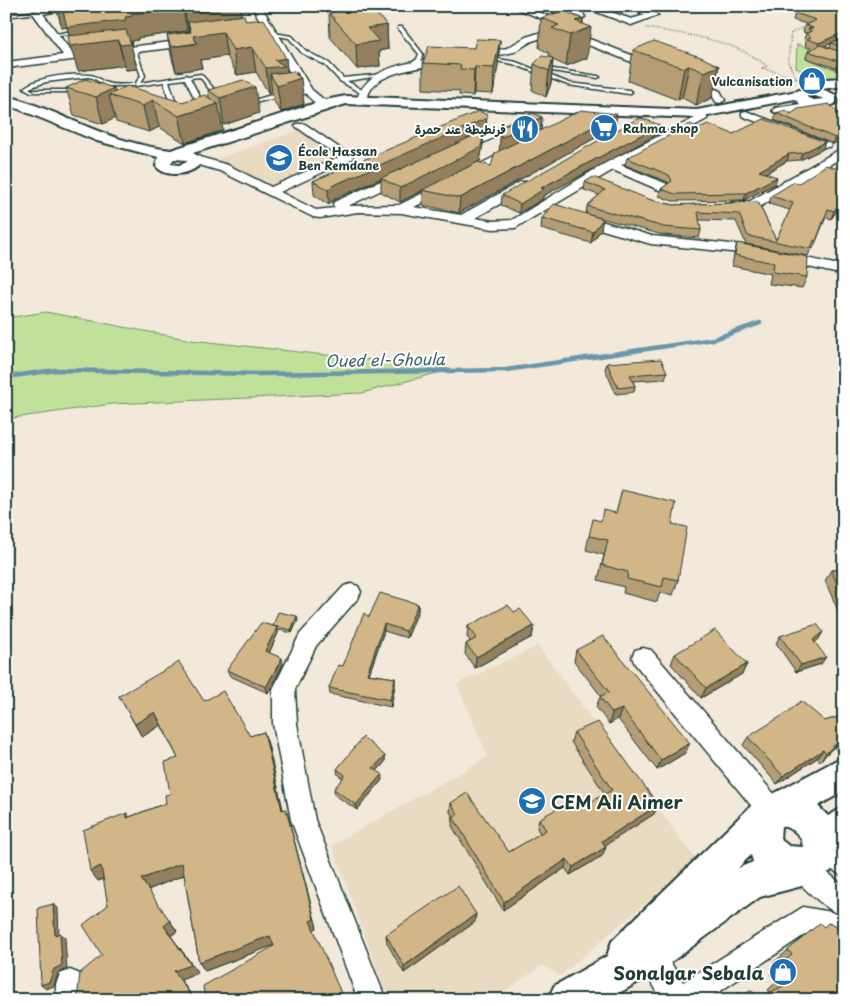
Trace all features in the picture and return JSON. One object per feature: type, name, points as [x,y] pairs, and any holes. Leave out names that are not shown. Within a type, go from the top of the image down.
[{"type":"main road","points":[[582,992],[772,812],[844,772]]},
{"type":"main road","points":[[772,812],[790,810],[808,820],[816,829],[826,850]]},
{"type":"main road","points":[[772,812],[760,836],[771,856],[791,867],[826,850]]},
{"type":"main road","points":[[582,992],[649,954],[751,881],[826,850]]},
{"type":"street","points":[[515,6],[559,22],[580,16],[558,6]]},
{"type":"street","points":[[584,6],[633,22],[653,15],[632,6]]},
{"type":"street","points":[[257,7],[269,33],[308,92],[324,105],[343,113]]},
{"type":"street","points":[[70,57],[39,14],[82,8]]},
{"type":"street","points":[[502,8],[665,72]]},
{"type":"street","points":[[180,170],[191,166],[195,160],[343,113],[363,101],[375,80],[384,75],[409,67],[510,50],[530,39],[558,30]]},
{"type":"street","points":[[6,65],[203,41]]},
{"type":"street","points":[[682,78],[716,93],[725,104]]},
{"type":"street","points":[[6,100],[22,104],[58,122],[116,144],[189,155],[195,160],[216,165],[320,214],[358,208],[401,209],[506,226],[515,224],[611,165],[725,104],[805,92],[825,83],[844,82]]},
{"type":"street","points":[[826,100],[844,90]]},
{"type":"street","points":[[805,92],[800,98],[804,101],[826,100],[844,106]]},
{"type":"street","points":[[163,166],[163,160],[176,154],[338,101],[706,115],[746,114],[844,97]]},
{"type":"street","points":[[363,101],[571,121],[632,124],[706,115]]},
{"type":"street","points":[[6,111],[68,140],[170,169],[247,179]]},
{"type":"street","points":[[746,114],[825,145]]},
{"type":"street","points":[[452,153],[530,116]]},
{"type":"street","points":[[271,191],[348,158],[301,126]]},
{"type":"street","points":[[401,209],[523,146]]},
{"type":"street","points":[[717,206],[753,205],[844,151]]},
{"type":"street","points":[[611,165],[663,188]]},
{"type":"street","points":[[320,214],[416,169]]},
{"type":"street","points":[[462,220],[537,178]]},
{"type":"street","points":[[590,178],[606,184]]},
{"type":"street","points":[[545,206],[651,240],[750,250],[836,269],[844,265]]},
{"type":"street","points":[[352,592],[308,640],[284,689],[285,724],[303,820],[372,1000]]},
{"type":"street","points":[[643,657],[772,812]]},
{"type":"street","points":[[826,850],[844,904]]},
{"type":"street","points":[[649,954],[679,1000],[803,920],[832,926],[844,933]]},
{"type":"lane","points":[[225,12],[257,7]]},
{"type":"lane","points":[[6,16],[39,14]]},
{"type":"lane","points":[[400,28],[421,54],[419,60],[409,67]]},
{"type":"lane","points":[[52,34],[85,30]]},
{"type":"lane","points":[[269,33],[290,37],[304,52],[327,64],[363,101]]},
{"type":"lane","points":[[844,39],[820,50],[844,59]]},
{"type":"lane","points":[[134,50],[143,76],[136,85]]},
{"type":"lane","points":[[510,50],[510,55],[528,65],[598,77]]},
{"type":"lane","points":[[468,58],[514,63],[568,84],[629,92]]},
{"type":"lane","points":[[84,93],[75,90],[31,91],[26,88],[33,83],[42,81],[88,76],[94,77],[106,85],[136,85],[199,75],[204,76],[222,103]]},
{"type":"lane","points":[[342,80],[384,75]]},
{"type":"lane","points":[[186,76],[206,116]]},
{"type":"lane","points":[[158,110],[168,108],[173,103],[166,80]]},
{"type":"lane","points":[[136,85],[138,92]]},
{"type":"lane","points":[[241,105],[266,98],[308,92]]},
{"type":"path","points":[[633,22],[642,27],[723,43],[757,56],[767,66],[763,68],[798,80]]},
{"type":"path","points":[[805,92],[791,72],[786,54],[791,34],[808,25]]},
{"type":"shaded area","name":"École Hassan Ben Remdane","points":[[301,131],[340,155],[338,160],[271,186],[217,159]]},
{"type":"shaded area","name":"CEM Ali Aimer","points":[[538,646],[696,860],[560,976],[543,965],[492,1000],[388,1000],[332,845],[488,757],[457,684]]},
{"type":"green space","points":[[797,44],[817,52],[805,58],[844,73],[844,81],[812,77],[801,71],[796,67]]},
{"type":"green space","points":[[46,312],[191,340],[452,369],[362,393],[112,404],[6,419],[6,318]]},
{"type":"building","points":[[134,6],[240,7],[185,13],[183,7],[131,14],[132,16],[125,17],[126,20],[67,27],[63,11],[84,7],[104,10]]},
{"type":"building","points":[[330,6],[369,6],[387,25],[367,28],[379,41],[356,44],[329,13],[334,12]]},
{"type":"building","points":[[810,6],[839,6],[844,8],[844,18],[840,23],[844,24],[844,32],[819,43],[807,39],[811,37],[806,33],[812,31],[808,29],[813,28],[805,25],[816,20],[795,13]]},
{"type":"building","points":[[563,11],[583,19],[575,21],[591,27],[570,35],[552,28],[559,25],[541,18]]},
{"type":"building","points":[[244,15],[246,21],[264,19],[286,58],[275,60],[285,66],[266,68],[252,47],[233,50],[223,32],[193,36],[197,43],[171,47],[167,35],[191,32],[188,22]]},
{"type":"building","points":[[126,30],[131,44],[120,45],[118,40],[70,46],[68,36]]},
{"type":"building","points":[[844,37],[844,47],[831,43]]},
{"type":"building","points":[[476,39],[500,40],[494,68],[475,67],[474,70],[460,69],[461,65],[423,63],[429,46],[474,48]]},
{"type":"building","points":[[654,41],[703,58],[719,66],[704,72],[689,66],[684,68],[633,50]]},
{"type":"building","points":[[820,45],[844,53],[844,63],[808,51]]},
{"type":"building","points":[[542,56],[553,58],[549,71],[534,64]]},
{"type":"building","points":[[294,71],[301,78],[277,86],[270,74]]},
{"type":"building","points":[[85,79],[114,88],[96,97],[66,88]]},
{"type":"building","points":[[243,80],[255,87],[220,98],[208,90]]},
{"type":"building","points":[[127,86],[182,102],[205,95],[218,104],[179,116],[153,100],[143,106],[109,95]]},
{"type":"building","points":[[829,104],[839,114],[844,109],[844,134],[835,138],[776,113],[786,110],[791,114],[798,109]]},
{"type":"building","points":[[581,110],[617,114],[460,198],[422,190],[478,162],[491,166],[495,153]]},
{"type":"building","points":[[479,111],[487,115],[487,118],[332,186],[328,190],[313,181]]},
{"type":"building","points":[[533,113],[542,117],[500,138],[504,126]]},
{"type":"building","points":[[641,118],[660,125],[541,188],[544,189],[520,204],[502,195],[635,120]]},
{"type":"building","points":[[764,119],[825,142],[802,153],[789,154],[759,171],[777,177],[746,193],[675,194],[661,189],[672,181],[669,175],[627,158],[690,124],[699,128],[708,124],[733,134]]},
{"type":"building","points":[[484,131],[481,147],[400,188],[381,178]]},
{"type":"building","points":[[826,165],[844,171],[844,198],[834,211],[828,209],[811,249],[748,236],[739,214],[698,212],[701,230],[664,227],[587,206],[605,190],[585,182],[593,177],[651,200],[674,205],[758,202],[776,240],[793,203],[771,196],[794,182],[799,183]]},
{"type":"building","points":[[554,204],[603,219],[593,232],[542,218]]},
{"type":"building","points":[[737,243],[808,257],[807,277],[773,272],[774,263],[735,255]]},
{"type":"building","points":[[661,359],[667,372],[630,375],[635,386],[618,388],[607,363]]},
{"type":"building","points":[[622,490],[676,503],[672,524],[687,527],[678,580],[664,577],[662,587],[627,579],[628,572],[602,565],[608,540],[589,536],[593,519],[601,521],[603,510],[616,513]]},
{"type":"building","points":[[831,570],[844,570],[844,598]]},
{"type":"building","points":[[380,593],[418,604],[406,631],[384,624],[367,674],[395,678],[390,700],[329,688],[338,665],[343,666],[364,613],[369,617]]},
{"type":"building","points":[[508,605],[514,612],[520,609],[534,626],[476,657],[466,644],[477,638],[468,626]]},
{"type":"building","points":[[278,612],[297,616],[291,630],[273,626]]},
{"type":"building","points":[[261,623],[277,627],[265,651],[282,658],[266,687],[227,670]]},
{"type":"building","points":[[817,624],[823,632],[813,640],[826,657],[801,665],[780,636]]},
{"type":"building","points":[[715,630],[747,664],[706,688],[675,654]]},
{"type":"building","points":[[603,636],[690,743],[661,760],[622,709],[612,713],[600,697],[609,692],[576,650]]},
{"type":"building","points":[[179,662],[204,701],[223,691],[250,736],[264,732],[282,810],[286,809],[314,919],[310,921],[344,1000],[205,1000],[203,986],[274,946],[270,936],[199,962],[182,863],[141,879],[170,921],[164,926],[191,965],[174,971],[191,996],[186,1000],[77,1000],[80,973],[102,955],[83,925],[108,905],[101,866],[90,871],[83,830],[127,813],[127,818],[166,803],[165,795],[170,794],[165,762],[178,758],[155,712],[135,724],[119,696]]},
{"type":"building","points":[[801,701],[825,721],[844,715],[844,744],[841,739],[826,753],[823,750],[783,776],[748,737],[788,712]]},
{"type":"building","points":[[598,722],[658,805],[602,841],[606,847],[573,867],[567,859],[504,902],[453,817],[458,814],[451,803],[467,793],[509,852],[546,830],[539,819],[570,801],[578,809],[612,790],[574,732]]},
{"type":"building","points":[[363,737],[385,756],[373,768],[382,774],[356,805],[334,789],[345,775],[337,769]]},
{"type":"building","points":[[458,886],[476,914],[404,966],[386,935]]},
{"type":"building","points":[[53,904],[55,935],[60,933],[62,965],[54,969],[49,982],[41,985],[38,908]]},
{"type":"building","points":[[820,923],[824,927],[828,923],[844,928],[844,1000],[731,1000],[739,992],[743,997],[751,990],[758,998],[788,984],[783,977],[791,969],[785,961],[792,955],[788,950]]},
{"type":"waterway","name":"Oued el-Ghoula","points":[[6,377],[56,370],[258,374],[506,370],[714,339],[760,323]]},
{"type":"place","name":"Vulcanisation","points":[[812,81]]},
{"type":"place","name":"Rahma shop","points":[[604,128]]},
{"type":"place","name":"قرنطيطة عند حمرة","points":[[525,129]]},
{"type":"place","name":"École Hassan Ben Remdane","points":[[279,158]]},
{"type":"place","name":"CEM Ali Aimer","points":[[532,801]]},
{"type":"place","name":"Sonalgar Sebala","points":[[783,972]]}]
